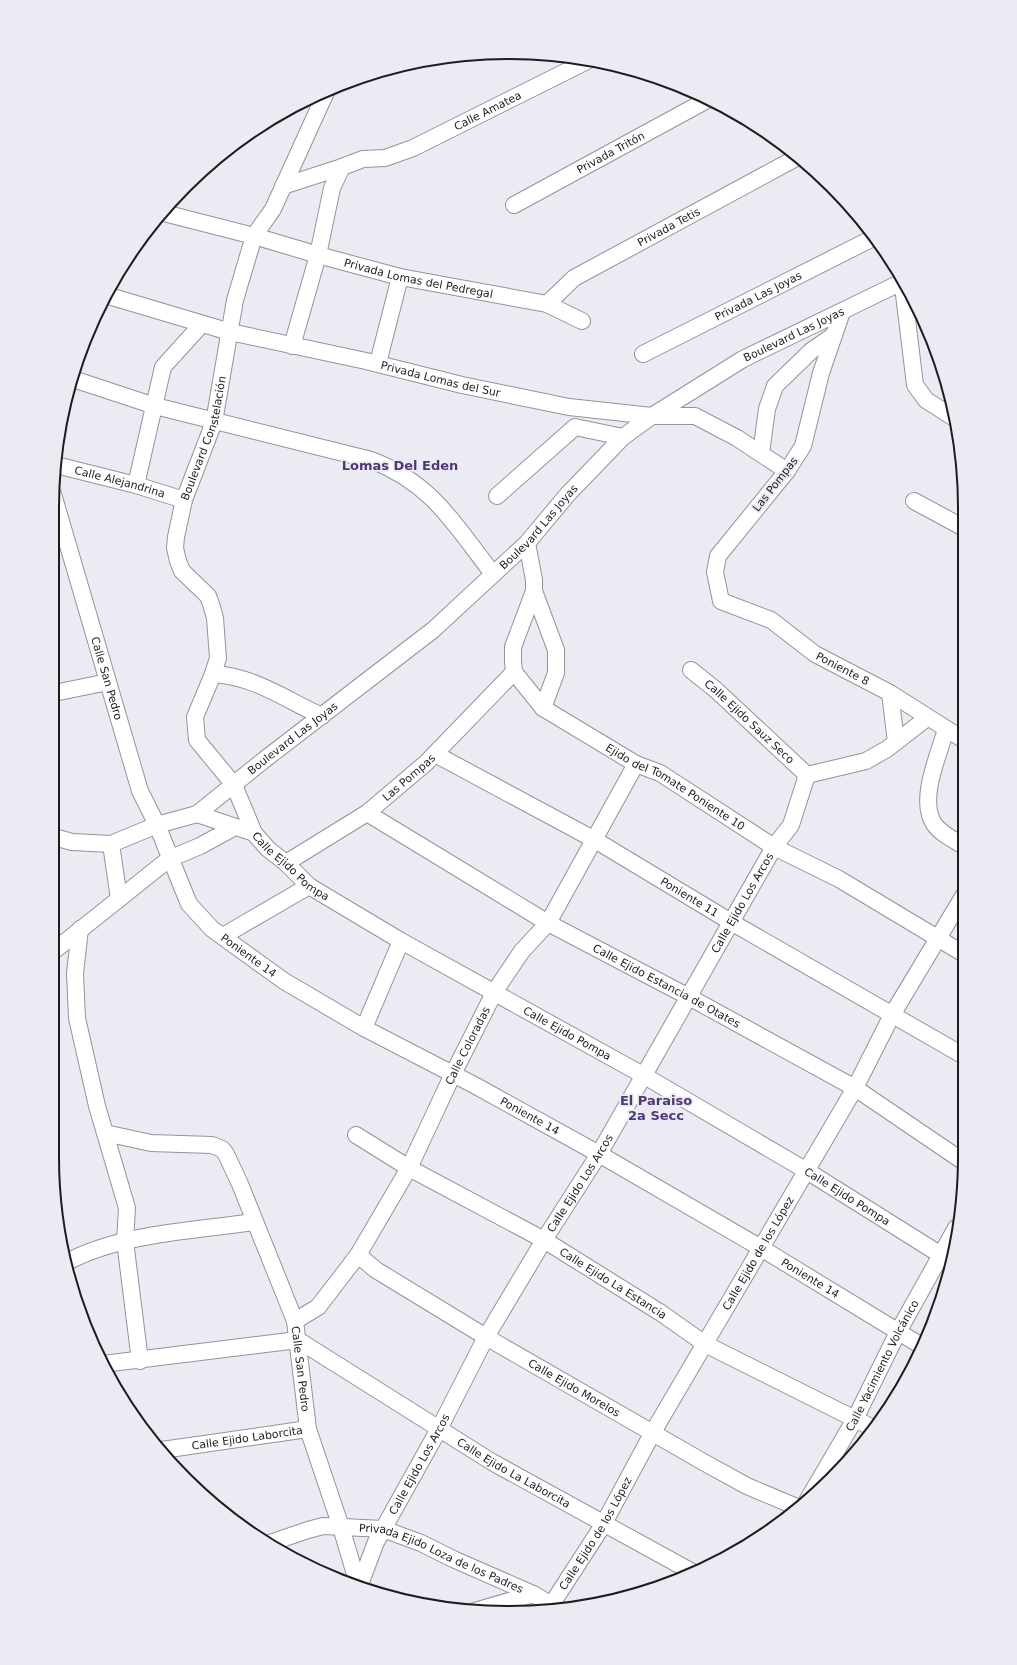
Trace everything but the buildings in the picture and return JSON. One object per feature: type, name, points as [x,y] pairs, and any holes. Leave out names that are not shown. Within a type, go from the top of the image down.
[{"type":"street","name":"Calle Amatea","points":[[283,186],[363,159],[385,158],[413,148],[580,65]]},
{"type":"street","name":"Boulevard Constelación","points":[[254,833],[234,785],[197,740],[195,717],[218,658],[215,618],[208,596],[182,571],[175,548],[184,500],[214,422],[235,300],[254,236],[273,209],[323,99]]},
{"type":"street","name":"Privada Tritón","points":[[514,205],[702,103]]},
{"type":"street","name":"Privada Tetis","points":[[547,304],[574,278],[792,160]]},
{"type":"street","points":[[292,346],[318,255],[332,188],[342,167]]},
{"type":"street","name":"Privada Lomas del Pedregal","points":[[169,214],[254,236],[400,277],[547,304],[582,322]]},
{"type":"street","name":"Privada Las Joyas","points":[[643,354],[869,241]]},
{"type":"street","points":[[378,364],[400,277]]},
{"type":"street","name":"Boulevard Las Joyas","points":[[197,814],[264,760],[433,630],[527,543],[568,494],[622,437],[652,416],[743,359],[842,312],[897,283]]},
{"type":"street","points":[[878,294],[905,308]]},
{"type":"street","points":[[904,295],[915,385],[926,400],[948,414]]},
{"type":"street","name":"Privada Lomas del Sur","points":[[112,297],[230,332],[378,364],[462,385],[569,407],[592,408],[652,416],[695,416],[737,438],[787,472]]},
{"type":"street","name":"Las Pompas","points":[[721,601],[715,572],[718,556],[787,472],[803,446],[821,373],[842,312]]},
{"type":"street","points":[[136,485],[155,406],[162,367],[202,324]]},
{"type":"street","points":[[761,453],[767,409],[775,386],[811,351],[834,335]]},
{"type":"street","points":[[78,381],[155,406],[214,422],[371,460],[392,468],[417,484],[435,499],[493,574]]},
{"type":"street","points":[[497,496],[575,427],[592,408]]},
{"type":"street","points":[[575,427],[622,437]]},
{"type":"street","name":"Calle Alejandrina","points":[[61,466],[136,485],[184,500]]},
{"type":"street","points":[[914,501],[958,525]]},
{"type":"street","name":"Calle San Pedro","points":[[59,515],[140,791],[157,825],[169,859]]},
{"type":"street","points":[[514,672],[513,648],[534,591],[534,580],[527,543]]},
{"type":"street","points":[[534,591],[556,650],[556,673],[543,708]]},
{"type":"street","name":"Poniente 8","points":[[721,601],[771,620],[815,654],[890,693],[958,736]]},
{"type":"street","name":"Calle Ejido Sauz Seco","points":[[691,670],[716,690],[808,775]]},
{"type":"street","name":"Las Pompas","points":[[286,862],[367,813],[426,763],[514,672]]},
{"type":"street","name":"Ejido del Tomate Poniente 10","points":[[514,672],[543,708],[636,764],[660,774],[774,847],[839,879],[958,951]]},
{"type":"street","points":[[213,674],[228,675],[255,682],[322,716]]},
{"type":"street","points":[[59,692],[108,682]]},
{"type":"street","points":[[890,693],[896,742]]},
{"type":"street","points":[[808,775],[866,761],[896,742],[927,718]]},
{"type":"street","points":[[946,729],[928,791],[927,805],[934,824],[944,834],[958,842]]},
{"type":"street","name":"Poniente 11","points":[[435,754],[595,840],[731,922],[958,1053]]},
{"type":"street","name":"Calle Coloradas","points":[[295,1321],[318,1307],[358,1255],[409,1168],[453,1074],[495,991],[532,939],[548,923],[636,764]]},
{"type":"street","name":"Calle Ejido Los Arcos","points":[[361,1581],[376,1542],[439,1429],[486,1337],[544,1240],[599,1154],[774,847],[791,825],[808,775]]},
{"type":"street","name":"Calle Ejido Estancia de Otates","points":[[367,813],[548,923],[689,997],[855,1088],[958,1158]]},
{"type":"street","points":[[59,838],[72,842],[111,844],[157,825],[197,814]]},
{"type":"street","name":"Calle Ejido Pompa","points":[[197,814],[254,833],[268,849],[286,862],[308,886],[401,941],[495,991],[643,1075],[807,1171],[944,1257]]},
{"type":"street","points":[[59,947],[169,859],[200,846],[235,827]]},
{"type":"street","points":[[111,844],[119,899]]},
{"type":"street","name":"Poniente 14","points":[[169,859],[189,904],[212,929],[284,981],[364,1028],[453,1074],[599,1154],[761,1248],[917,1343]]},
{"type":"street","points":[[223,936],[308,886]]},
{"type":"street","name":"Calle Ejido de los López","points":[[556,1603],[603,1524],[653,1432],[855,1088],[892,1015],[958,905]]},
{"type":"street","points":[[80,929],[75,973],[77,1018],[105,1133],[128,1208],[125,1241],[140,1360]]},
{"type":"street","points":[[364,1028],[401,941]]},
{"type":"street","name":"Calle San Pedro","points":[[105,1133],[151,1143],[212,1145],[222,1149],[226,1154],[295,1321],[308,1429],[357,1579]]},
{"type":"street","name":"Calle Ejido La Estancia","points":[[356,1135],[409,1168],[544,1240],[661,1313],[705,1344],[868,1425]]},
{"type":"street","points":[[71,1260],[125,1241],[254,1222]]},
{"type":"street","name":"Calle Yacimiento Volcánico","points":[[819,1481],[855,1419],[898,1332],[944,1257],[949,1246]]},
{"type":"street","name":"Calle Ejido Morelos","points":[[358,1255],[376,1270],[486,1337],[747,1486],[792,1505]]},
{"type":"street","points":[[109,1363],[298,1340]]},
{"type":"street","name":"Calle Ejido La Laborcita","points":[[298,1340],[492,1462],[687,1569]]},
{"type":"street","name":"Calle Ejido Laborcita","points":[[168,1449],[308,1429]]},
{"type":"street","name":"Privada Ejido Loza de los Padres","points":[[276,1541],[323,1526],[383,1530],[414,1540],[452,1559],[533,1594],[547,1604]]},
{"type":"street","points":[[494,1606],[533,1594]]},
{"type":"district","name":"Lomas Del Eden","points":[[400,465]]},
{"type":"district","name":"El Paraiso 2a Secc","points":[[656,1108]]}]
